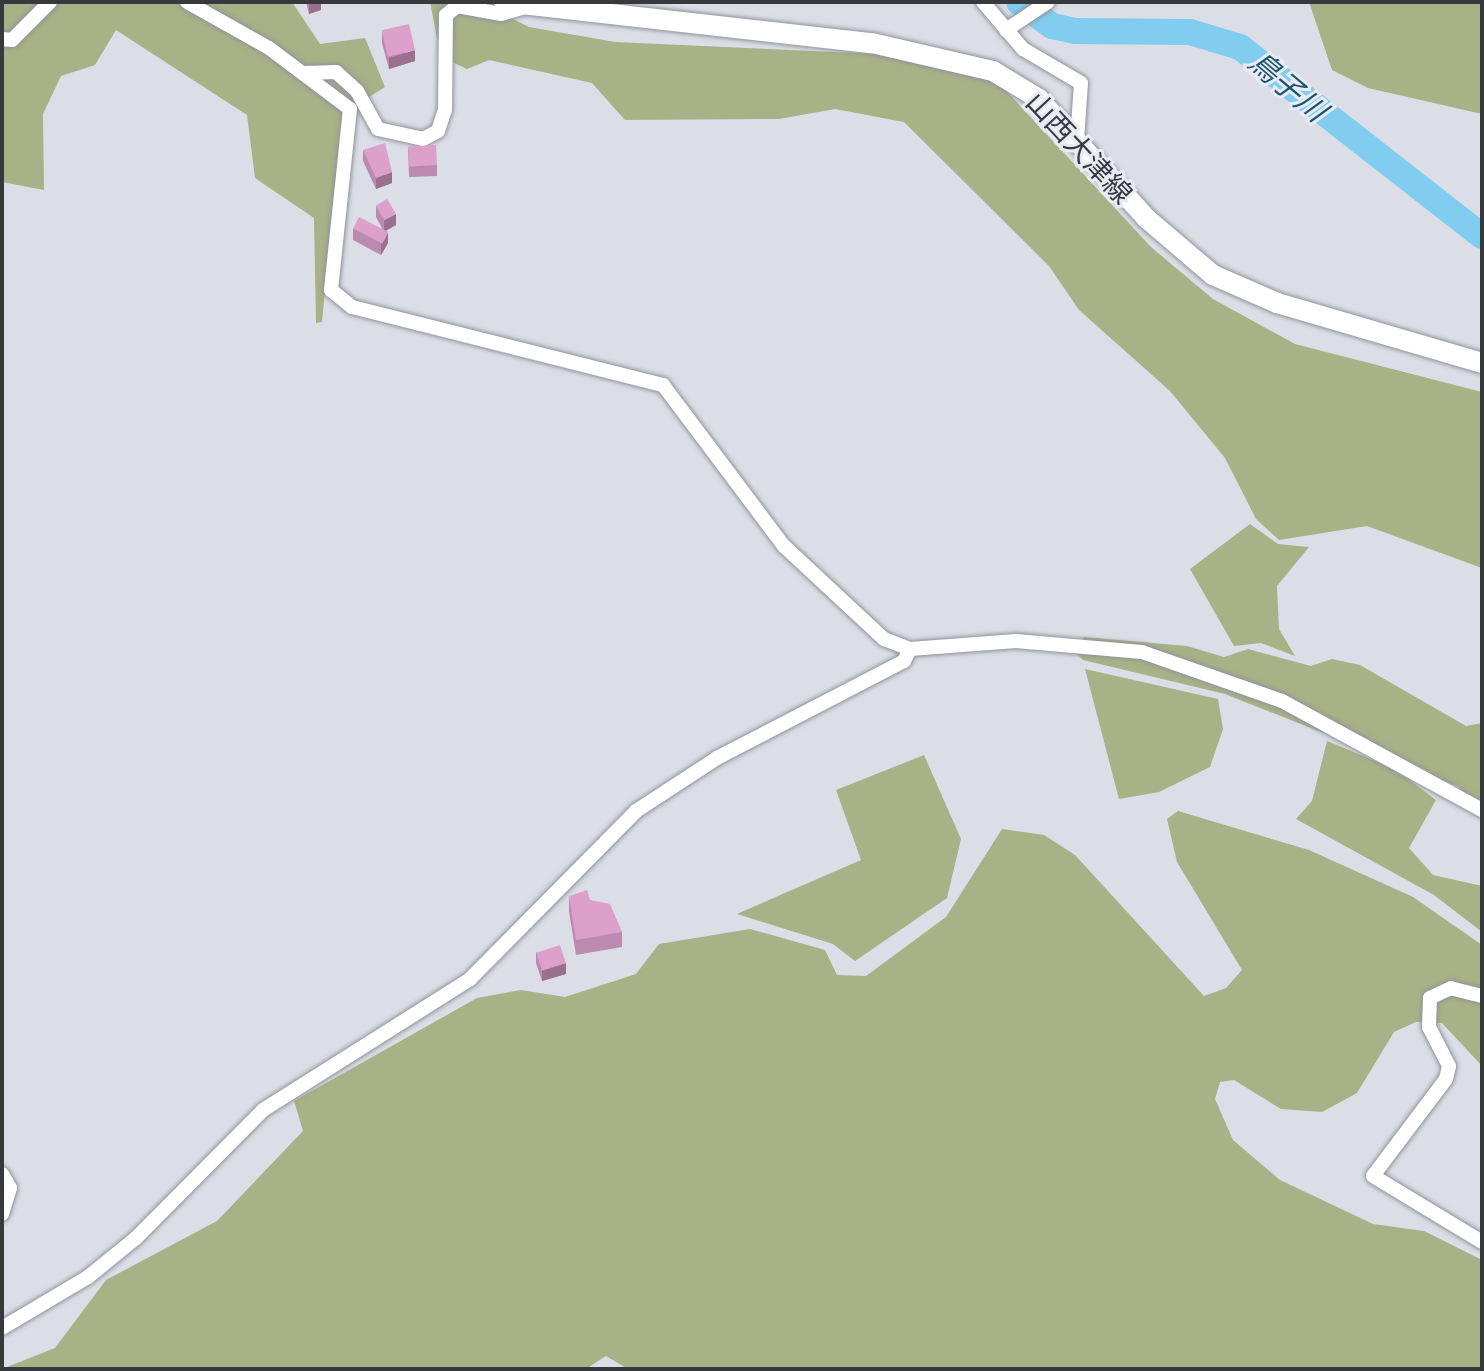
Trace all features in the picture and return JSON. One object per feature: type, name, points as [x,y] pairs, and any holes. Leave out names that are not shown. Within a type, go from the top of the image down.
[{"type":"main road","name":"山西大津線","points":[[504,2],[525,7],[721,23],[961,59],[1021,84],[1077,140],[1146,218],[1213,275],[1277,303],[1482,363]]},
{"type":"street","points":[[2,39],[12,40],[50,2]]},
{"type":"street","points":[[187,2],[305,73],[350,109],[331,290],[367,312],[663,385],[784,546],[848,610],[910,649],[1016,641],[1142,652],[1282,701],[1482,810]]},
{"type":"street","points":[[983,2],[1023,49],[1081,83],[1077,140]]},
{"type":"street","points":[[1008,28],[1045,4]]},
{"type":"street","points":[[305,73],[336,72],[357,91],[378,129],[423,139],[438,131],[445,110],[446,15],[457,6],[501,14],[525,7]]},
{"type":"street","points":[[2,1328],[88,1277],[136,1238],[263,1110],[470,979],[636,811],[717,758],[904,661],[910,649]]},
{"type":"street","points":[[1482,996],[1451,988],[1430,998],[1429,1027],[1449,1066],[1446,1079],[1373,1176],[1380,1187],[1482,1242]]},
{"type":"street","points":[[2,1174],[10,1188],[2,1214]]},
{"type":"green space","points":[[2,2],[292,2],[320,44],[365,38],[385,87],[342,114],[322,322],[316,323],[314,218],[255,178],[247,115],[116,30],[95,65],[61,76],[43,114],[44,190],[2,182]]},
{"type":"green space","points":[[430,2],[479,2],[529,27],[615,42],[900,55],[965,68],[1001,85],[1151,247],[1213,299],[1295,344],[1482,392],[1482,568],[1367,526],[1279,540],[1256,519],[1225,458],[1170,391],[1079,310],[1049,266],[904,122],[835,109],[779,119],[625,120],[592,83],[489,60],[467,69],[454,63],[437,38]]},
{"type":"green space","points":[[1309,2],[1482,2],[1482,114],[1368,88],[1332,70]]},
{"type":"green space","points":[[1250,524],[1278,544],[1309,547],[1277,586],[1279,629],[1295,656],[1261,643],[1234,646],[1190,569]]},
{"type":"green space","points":[[1084,637],[1187,646],[1224,657],[1248,649],[1311,666],[1332,659],[1360,665],[1466,726],[1482,723],[1482,807],[1457,786],[1225,694],[1083,660],[1074,651]]},
{"type":"green space","points":[[1085,669],[1218,699],[1223,729],[1210,767],[1159,792],[1119,799]]},
{"type":"green space","points":[[1327,741],[1395,769],[1436,800],[1409,848],[1433,875],[1482,886],[1482,932],[1434,895],[1296,819],[1312,801]]},
{"type":"green space","points":[[924,755],[961,839],[947,898],[855,961],[833,944],[737,914],[861,860],[836,790]]},
{"type":"green space","points":[[1178,811],[1309,850],[1413,897],[1482,945],[1482,1066],[1442,1023],[1416,1022],[1394,1032],[1357,1093],[1322,1112],[1281,1109],[1234,1080],[1220,1082],[1215,1099],[1233,1140],[1280,1180],[1373,1224],[1424,1231],[1482,1260],[1482,1369],[628,1369],[606,1356],[586,1369],[2,1369],[55,1348],[106,1280],[217,1221],[303,1131],[294,1101],[477,998],[521,990],[565,997],[636,974],[659,944],[750,929],[825,950],[837,975],[866,976],[946,917],[1002,829],[1044,835],[1075,855],[1204,996],[1226,988],[1242,970],[1177,862],[1167,819]]},
{"type":"building","points":[[409,24],[415,50],[388,57],[382,30]]},
{"type":"building","points":[[385,143],[392,172],[376,178],[363,150]]},
{"type":"building","points":[[436,145],[437,165],[409,166],[408,146]]},
{"type":"building","points":[[387,199],[396,214],[385,220],[376,206]]},
{"type":"building","points":[[359,217],[388,232],[383,244],[353,229]]},
{"type":"building","points":[[587,890],[590,900],[610,904],[622,932],[576,940],[569,896]]},
{"type":"building","points":[[560,945],[566,963],[542,971],[536,953]]},
{"type":"waterway","name":"鳥子川","points":[[1019,2],[1052,26],[1075,31],[1190,32],[1240,47],[1482,236]]}]
